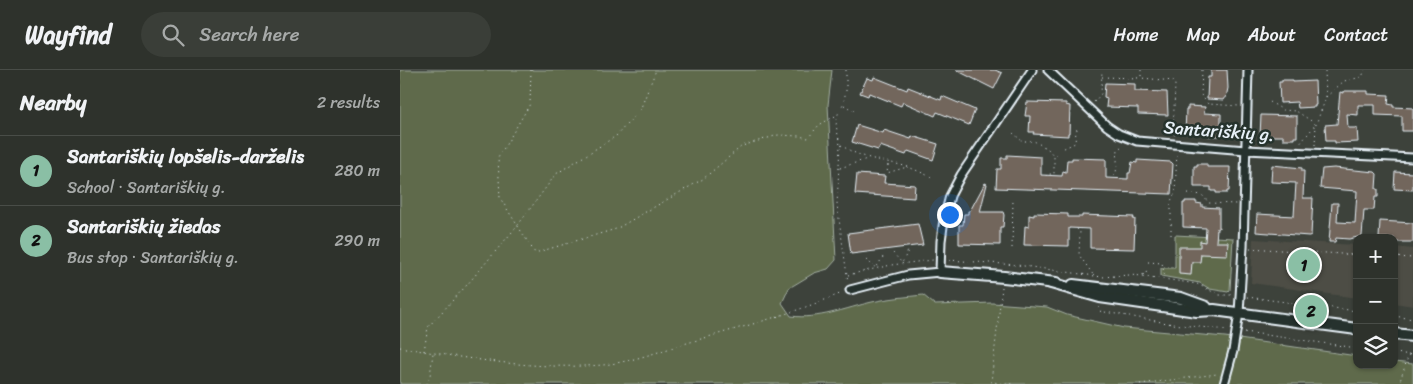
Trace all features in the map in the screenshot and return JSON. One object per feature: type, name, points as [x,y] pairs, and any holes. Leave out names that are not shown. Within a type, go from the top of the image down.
[{"type":"main road","points":[[940,272],[1004,276],[1197,310],[1214,310],[1353,328]]},
{"type":"main road","points":[[1398,334],[1413,336]]},
{"type":"street","points":[[850,290],[908,275],[940,272],[941,241],[950,196],[961,175],[1032,70]]},
{"type":"street","name":"Santariškių g.","points":[[1048,70],[1107,126],[1126,138],[1137,141],[1246,150],[1413,158]]},
{"type":"street","points":[[1224,384],[1233,351],[1239,313],[1243,247],[1248,70]]},
{"type":"path","points":[[531,70],[530,104],[498,158],[500,198],[535,254],[616,229],[703,179],[742,146],[778,135],[808,138],[819,125],[838,114]]},
{"type":"path","points":[[424,351],[428,327],[518,225],[556,174],[616,136],[640,110],[656,70]]},
{"type":"path","points":[[400,347],[470,359],[525,365],[566,366],[605,364],[646,355],[742,327],[822,302],[850,290],[836,205],[840,145],[836,125],[846,91],[846,70]]},
{"type":"path","points":[[1089,109],[1101,94],[1102,70]]},
{"type":"path","points":[[1141,78],[1142,70]]},
{"type":"path","points":[[1202,70],[1201,94],[1208,104],[1247,106]]},
{"type":"path","points":[[1294,152],[1316,124],[1326,98],[1325,70]]},
{"type":"path","points":[[1326,98],[1344,81],[1362,77],[1365,70]]},
{"type":"path","points":[[1102,77],[1174,81],[1173,132],[1177,145],[1175,193],[1171,201],[1171,235]]},
{"type":"path","points":[[1270,102],[1283,110],[1296,111],[1316,124]]},
{"type":"path","points":[[843,104],[856,112]]},
{"type":"path","points":[[1315,153],[1316,124]]},
{"type":"path","points":[[1054,156],[1062,149],[1075,143],[1076,130],[1079,126]]},
{"type":"path","points":[[1013,133],[1022,140],[1034,141],[1048,149],[1054,156],[1054,174],[1046,176]]},
{"type":"path","points":[[840,145],[850,152],[888,164],[908,167],[933,178]]},
{"type":"path","points":[[1110,178],[1116,174],[1118,149],[1122,147]]},
{"type":"path","points":[[839,168],[868,158]]},
{"type":"path","points":[[888,164],[887,173],[908,167]]},
{"type":"path","points":[[1188,193],[1202,195],[1209,204],[1244,205]]},
{"type":"path","points":[[1012,248],[1013,199]]},
{"type":"path","points":[[1077,229],[1080,231],[1079,255],[1094,276]]},
{"type":"path","points":[[1243,247],[1353,255]]},
{"type":"path","points":[[893,253],[902,263],[908,251]]},
{"type":"path","points":[[866,260],[876,268],[884,257]]},
{"type":"path","points":[[1398,257],[1413,258]]},
{"type":"path","points":[[1148,262],[1162,263],[1166,279]]},
{"type":"path","points":[[1143,276],[1144,272],[1148,271]]},
{"type":"path","points":[[1234,295],[1219,295],[1197,284],[1166,279],[1129,275],[1102,277],[1099,311],[1173,324],[1235,330],[1353,347]]},
{"type":"path","points":[[1004,276],[991,382],[1014,384]]},
{"type":"path","points":[[1244,296],[1353,310]]},
{"type":"path","points":[[1302,304],[1302,310],[1326,313],[1326,307]]},
{"type":"path","points":[[1398,317],[1413,319]]},
{"type":"path","points":[[427,384],[433,353]]},
{"type":"path","points":[[1398,353],[1413,355]]},
{"type":"path","points":[[1399,384],[1409,354]]},
{"type":"path","points":[[1140,384],[1223,373]]},
{"type":"shaded area","points":[[1253,239],[1353,245],[1353,297],[1251,283]]},
{"type":"shaded area","points":[[1398,247],[1413,249],[1413,306],[1398,304]]},
{"type":"green space","points":[[400,70],[832,70],[828,105],[836,260],[828,269],[814,273],[789,288],[782,303],[791,316],[822,315],[878,301],[923,295],[935,305],[992,303],[1047,307],[1067,315],[1124,328],[1225,337],[1353,355],[1353,369],[1398,369],[1398,362],[1413,364],[1413,384],[400,384]]},
{"type":"green space","points":[[1175,235],[1233,238],[1230,290],[1228,292],[1210,289],[1200,283],[1161,276],[1161,268],[1175,268]]},
{"type":"building","points":[[956,70],[995,70],[1002,73],[994,89]]},
{"type":"building","points":[[1211,70],[1227,70],[1228,88],[1224,100],[1207,99],[1208,77],[1211,77]]},
{"type":"building","points":[[874,77],[907,90],[908,87],[941,100],[942,96],[975,110],[969,125],[937,112],[935,116],[903,102],[901,106],[869,93],[868,96],[860,93],[867,78],[873,80]]},
{"type":"building","points":[[1282,80],[1293,80],[1293,82],[1315,81],[1315,107],[1298,108],[1297,102],[1280,103],[1279,82],[1282,82]]},
{"type":"building","points":[[1105,83],[1135,84],[1135,91],[1167,92],[1168,115],[1138,114],[1138,108],[1106,107],[1107,98],[1104,97]]},
{"type":"building","points":[[1344,91],[1368,91],[1368,94],[1389,95],[1388,104],[1393,105],[1393,107],[1413,108],[1413,131],[1402,131],[1402,116],[1375,115],[1375,105],[1358,105],[1358,115],[1347,114],[1348,128],[1357,128],[1358,142],[1335,143],[1335,141],[1326,141],[1325,125],[1337,124],[1340,92],[1344,93]]},
{"type":"building","points":[[1027,102],[1066,103],[1066,105],[1070,106],[1068,136],[1033,134],[1034,132],[1029,132],[1030,116],[1025,116]]},
{"type":"building","points":[[1188,106],[1205,107],[1204,113],[1221,114],[1221,134],[1219,136],[1208,136],[1208,134],[1185,133],[1186,109],[1188,109]]},
{"type":"building","points":[[1261,115],[1297,116],[1297,137],[1294,137],[1294,139],[1283,139],[1283,136],[1260,136]]},
{"type":"building","points":[[857,125],[883,133],[884,130],[911,139],[912,136],[938,144],[933,160],[908,151],[906,155],[880,146],[878,150],[852,142]]},
{"type":"building","points":[[1007,155],[1041,157],[1041,175],[1062,176],[1063,171],[1066,172],[1067,160],[1072,160],[1072,158],[1106,159],[1106,178],[1128,179],[1132,162],[1137,163],[1137,160],[1171,162],[1173,164],[1171,194],[996,188],[997,169],[1001,169],[1001,158],[1007,158]]},
{"type":"building","points":[[1197,164],[1207,164],[1207,167],[1230,167],[1229,191],[1227,193],[1216,193],[1216,191],[1211,191],[1211,187],[1194,187],[1194,166],[1197,166]]},
{"type":"building","points":[[1272,165],[1302,168],[1302,171],[1304,171],[1303,198],[1313,198],[1311,235],[1256,232],[1257,214],[1294,216],[1296,183],[1271,182]]},
{"type":"building","points":[[1334,168],[1375,172],[1377,174],[1376,189],[1378,189],[1378,197],[1375,197],[1374,210],[1364,210],[1362,234],[1353,234],[1353,238],[1349,239],[1336,238],[1335,242],[1329,242],[1332,203],[1338,203],[1337,222],[1355,223],[1357,191],[1320,188],[1322,169]]},
{"type":"building","points":[[1395,172],[1413,173],[1413,190],[1394,189]]},
{"type":"building","points":[[857,174],[885,176],[884,183],[915,185],[914,198],[855,194]]},
{"type":"building","points":[[985,183],[987,184],[980,212],[1003,212],[1003,227],[1000,227],[1000,245],[959,244],[959,225],[963,225],[964,214],[968,214]]},
{"type":"building","points":[[1185,201],[1196,201],[1196,203],[1202,204],[1202,207],[1219,208],[1219,228],[1217,228],[1216,242],[1228,242],[1227,255],[1201,254],[1200,262],[1192,262],[1191,275],[1179,274],[1179,247],[1200,247],[1200,241],[1205,242],[1206,228],[1183,227],[1183,203]]},
{"type":"building","points":[[1034,213],[1068,214],[1068,217],[1082,217],[1082,215],[1134,217],[1134,249],[1090,248],[1090,229],[1069,228],[1069,246],[1024,245],[1025,226],[1029,227],[1029,215],[1034,216]]},
{"type":"building","points":[[1380,221],[1413,223],[1413,242],[1398,242],[1398,234],[1379,234]]},
{"type":"building","points":[[918,224],[923,245],[851,254],[848,233]]},
{"type":"place","name":"Santariškių lopšelis-darželis","points":[[1304,265]]},
{"type":"place","name":"Santariškių žiedas","points":[[1311,311]]}]
